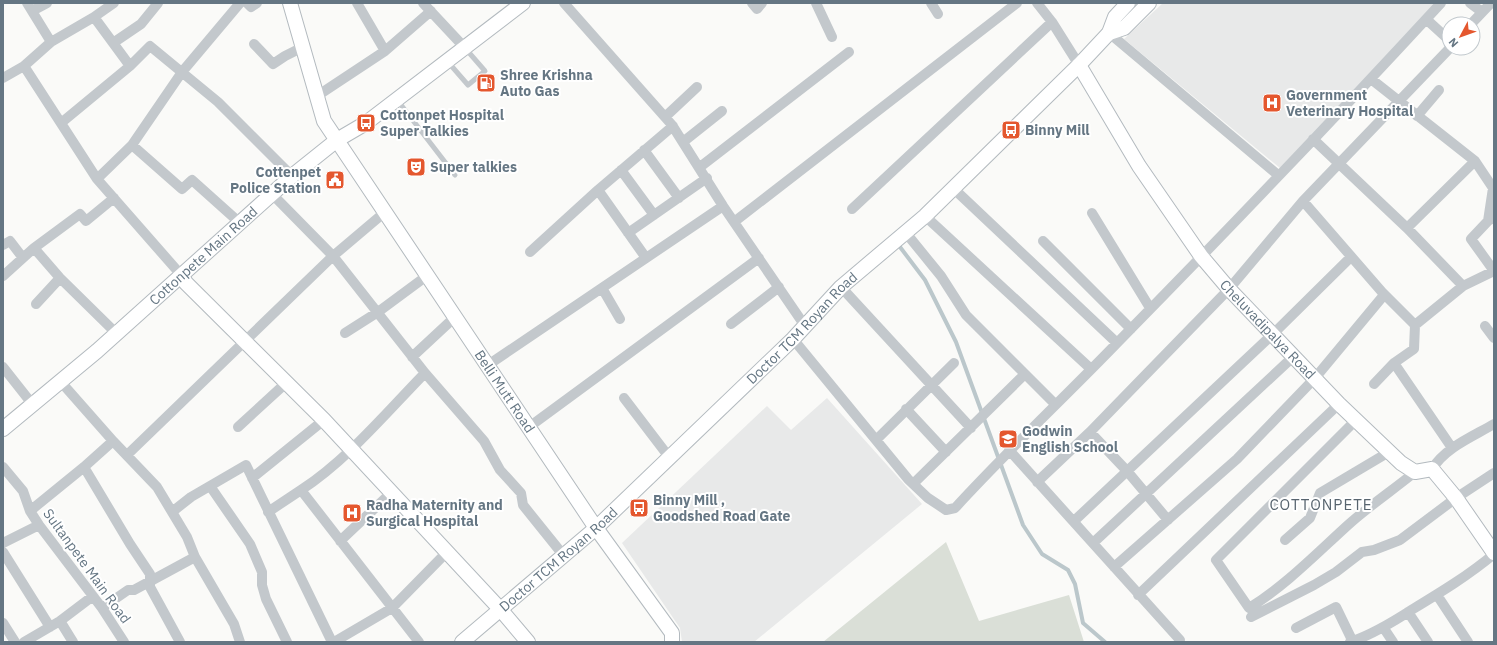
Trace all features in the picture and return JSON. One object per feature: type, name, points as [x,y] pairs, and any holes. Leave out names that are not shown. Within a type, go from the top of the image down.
[{"type":"street","points":[[47,3],[30,7],[51,42]]},
{"type":"street","points":[[3,78],[24,66],[51,42],[94,17],[114,3]]},
{"type":"street","points":[[113,43],[141,24],[158,3]]},
{"type":"street","points":[[97,179],[132,145],[182,72],[240,3]]},
{"type":"street","points":[[247,3],[251,7],[257,3]]},
{"type":"street","name":"Belli Mutt Road","points":[[290,3],[324,121],[596,528],[672,633],[672,642]]},
{"type":"street","points":[[357,3],[385,51]]},
{"type":"street","points":[[423,3],[466,48]]},
{"type":"street","name":"Cottonpete Main Road","points":[[3,429],[117,334],[273,195],[292,176],[337,140],[366,123],[448,62],[523,3]]},
{"type":"street","points":[[564,3],[673,126],[707,178],[723,206],[805,326]]},
{"type":"street","points":[[752,3],[757,9],[762,3]]},
{"type":"street","points":[[816,3],[832,37]]},
{"type":"street","points":[[931,3],[938,14]]},
{"type":"street","points":[[734,222],[1017,3]]},
{"type":"street","points":[[1037,3],[1052,22],[1079,65]]},
{"type":"street","name":"Doctor TCM Royan Road","points":[[462,642],[596,528],[793,339],[841,287],[925,216],[1079,65],[1109,33],[1115,17],[1128,3]]},
{"type":"street","points":[[1109,33],[1124,28],[1149,3]]},
{"type":"street","points":[[793,339],[913,484],[928,498],[946,510],[955,508],[1055,404],[1131,329],[1371,79],[1441,3]]},
{"type":"street","points":[[1470,3],[1482,12]]},
{"type":"street","points":[[1478,16],[1490,3]]},
{"type":"street","points":[[317,96],[385,51],[431,11]]},
{"type":"street","points":[[94,17],[130,66]]},
{"type":"street","points":[[1426,19],[1441,33]]},
{"type":"street","points":[[852,209],[1052,22]]},
{"type":"street","points":[[1109,33],[1278,175]]},
{"type":"street","points":[[254,44],[273,64],[303,47]]},
{"type":"street","points":[[61,123],[130,66],[150,46],[218,102],[292,176]]},
{"type":"street","points":[[700,167],[849,52]]},
{"type":"street","points":[[1037,482],[1090,432],[1229,289],[1303,201],[1400,102],[1443,56]]},
{"type":"street","name":"Cheluvadipalya Road","points":[[1079,65],[1139,166],[1201,256],[1229,289],[1339,404],[1401,463],[1415,472]]},
{"type":"street","points":[[24,66],[97,179],[182,276],[186,283],[324,420],[501,610],[528,642]]},
{"type":"street","points":[[1371,79],[1475,161],[1493,188],[1491,219],[1471,239],[1494,271],[1463,286],[1415,325]]},
{"type":"street","points":[[665,117],[697,87]]},
{"type":"street","points":[[1417,116],[1439,90]]},
{"type":"street","points":[[683,142],[722,111]]},
{"type":"street","points":[[530,252],[598,190],[673,126]]},
{"type":"street","points":[[1313,139],[1407,228],[1463,286]]},
{"type":"street","points":[[132,145],[182,189],[192,180],[240,223]]},
{"type":"street","points":[[644,150],[679,198]]},
{"type":"street","points":[[1407,228],[1475,161]]},
{"type":"street","points":[[622,170],[654,216]]},
{"type":"street","points":[[628,233],[707,178]]},
{"type":"street","points":[[953,188],[1117,343]]},
{"type":"street","points":[[598,190],[646,258]]},
{"type":"street","points":[[273,195],[333,256],[425,374],[484,441],[500,470],[520,493],[523,505],[564,556]]},
{"type":"street","points":[[3,276],[34,248],[80,214],[86,221],[114,198]]},
{"type":"street","points":[[1303,201],[1384,295],[1415,325],[1414,349],[1394,363],[1374,384]]},
{"type":"street","points":[[488,365],[723,206]]},
{"type":"street","points":[[127,455],[244,340],[333,256],[385,212]]},
{"type":"street","points":[[1092,213],[1150,308]]},
{"type":"street","points":[[925,216],[1091,370]]},
{"type":"street","points":[[906,233],[941,276],[966,315],[1055,404]]},
{"type":"street","points":[[3,245],[10,241],[23,258]]},
{"type":"street","points":[[1043,241],[1131,329]]},
{"type":"street","points":[[34,248],[60,278],[117,334]]},
{"type":"street","points":[[1074,521],[1273,334],[1351,257]]},
{"type":"street","points":[[529,427],[758,258]]},
{"type":"street","points":[[345,333],[378,312],[428,275]]},
{"type":"street","points":[[36,304],[60,278]]},
{"type":"street","points":[[731,324],[779,287]]},
{"type":"street","points":[[841,287],[931,384],[974,425]]},
{"type":"street","points":[[602,288],[620,319]]},
{"type":"street","points":[[1114,567],[1237,459],[1315,378],[1384,295]]},
{"type":"street","points":[[412,357],[456,317]]},
{"type":"street","points":[[1485,326],[1494,338]]},
{"type":"street","points":[[1093,543],[1294,356]]},
{"type":"street","points":[[876,440],[931,384],[954,363]]},
{"type":"street","points":[[1394,363],[1452,448]]},
{"type":"street","points":[[3,367],[33,405]]},
{"type":"street","points":[[268,512],[323,476],[351,450],[425,374]]},
{"type":"street","points":[[913,484],[1025,374]]},
{"type":"street","points":[[61,382],[113,442],[157,487],[187,537],[195,557],[234,624],[240,642]]},
{"type":"street","points":[[238,427],[286,383]]},
{"type":"street","points":[[624,398],[669,457]]},
{"type":"street","points":[[1138,595],[1339,404]]},
{"type":"street","points":[[906,409],[946,452]]},
{"type":"street","points":[[252,478],[324,420]]},
{"type":"street","points":[[1356,420],[1216,560],[1249,608],[1273,591],[1350,524],[1415,472],[1432,469],[1440,458],[1452,448],[1494,424]]},
{"type":"street","points":[[1090,432],[1127,471],[1168,520]]},
{"type":"street","points":[[30,511],[113,442]]},
{"type":"street","points":[[1284,540],[1310,518],[1320,493],[1389,452]]},
{"type":"street","points":[[1003,457],[1037,482],[1074,521],[1138,595],[1180,640]]},
{"type":"street","points":[[172,512],[191,497],[246,465],[333,642],[392,608],[447,552]]},
{"type":"street","name":"Sultanpete Main Road","points":[[3,467],[23,491],[30,511],[38,525],[102,608],[124,642]]},
{"type":"street","points":[[84,467],[130,544],[150,574],[150,587],[180,642]]},
{"type":"street","points":[[1296,628],[1336,607],[1352,642],[1382,627],[1437,595],[1472,572],[1494,553],[1456,498],[1432,469]]},
{"type":"street","points":[[1251,617],[1314,585],[1336,572],[1362,552],[1374,550],[1400,540],[1456,498],[1494,473]]},
{"type":"street","points":[[210,486],[250,544],[262,572],[262,585],[266,599],[287,642]]},
{"type":"street","points":[[301,490],[419,642]]},
{"type":"street","points":[[340,541],[391,493]]},
{"type":"street","points":[[3,544],[38,525]]},
{"type":"street","points":[[3,552],[50,627]]},
{"type":"street","points":[[102,608],[128,590],[134,590],[195,557]]},
{"type":"street","points":[[1437,595],[1468,642]]},
{"type":"street","points":[[24,642],[60,621],[93,596]]},
{"type":"street","points":[[1408,612],[1428,642]]},
{"type":"street","points":[[60,621],[73,642]]},
{"type":"street","points":[[3,623],[15,642]]},
{"type":"street","points":[[1382,627],[1393,642]]},
{"type":"lane","points":[[448,62],[468,85],[485,71],[466,48]]},
{"type":"lane","points":[[397,100],[455,175]]},
{"type":"shaded area","name":"Government Veterinary Hospital","points":[[1163,3],[1438,3],[1280,168],[1124,39]]},
{"type":"shaded area","points":[[827,398],[922,504],[754,642],[682,642],[680,628],[622,543],[767,406],[791,430]]},
{"type":"shaded area","points":[[946,542],[979,621],[1069,595],[1084,642],[823,642]]},
{"type":"waterway","points":[[900,247],[925,280],[956,342],[1023,525],[1042,554],[1068,570],[1075,584],[1083,623],[1105,642]]},
{"type":"place","name":"Shree Krishna Auto Gas","points":[[486,83]]},
{"type":"place","name":"Government Veterinary Hospital","points":[[1272,103]]},
{"type":"place","name":"Cottonpet Hospital Super Talkies","points":[[366,123]]},
{"type":"place","name":"Binny Mill","points":[[1011,130]]},
{"type":"place","name":"Super talkies","points":[[416,167]]},
{"type":"place","name":"Cottenpet Police Station","points":[[335,180]]},
{"type":"place","name":"Godwin English School","points":[[1008,439]]},
{"type":"place","name":"Binny Mill , Goodshed Road Gate","points":[[639,508]]},
{"type":"place","name":"Radha Maternity and Surgical Hospital","points":[[352,513]]},
{"type":"district","name":"COTTONPETE","points":[[1321,505]]}]
